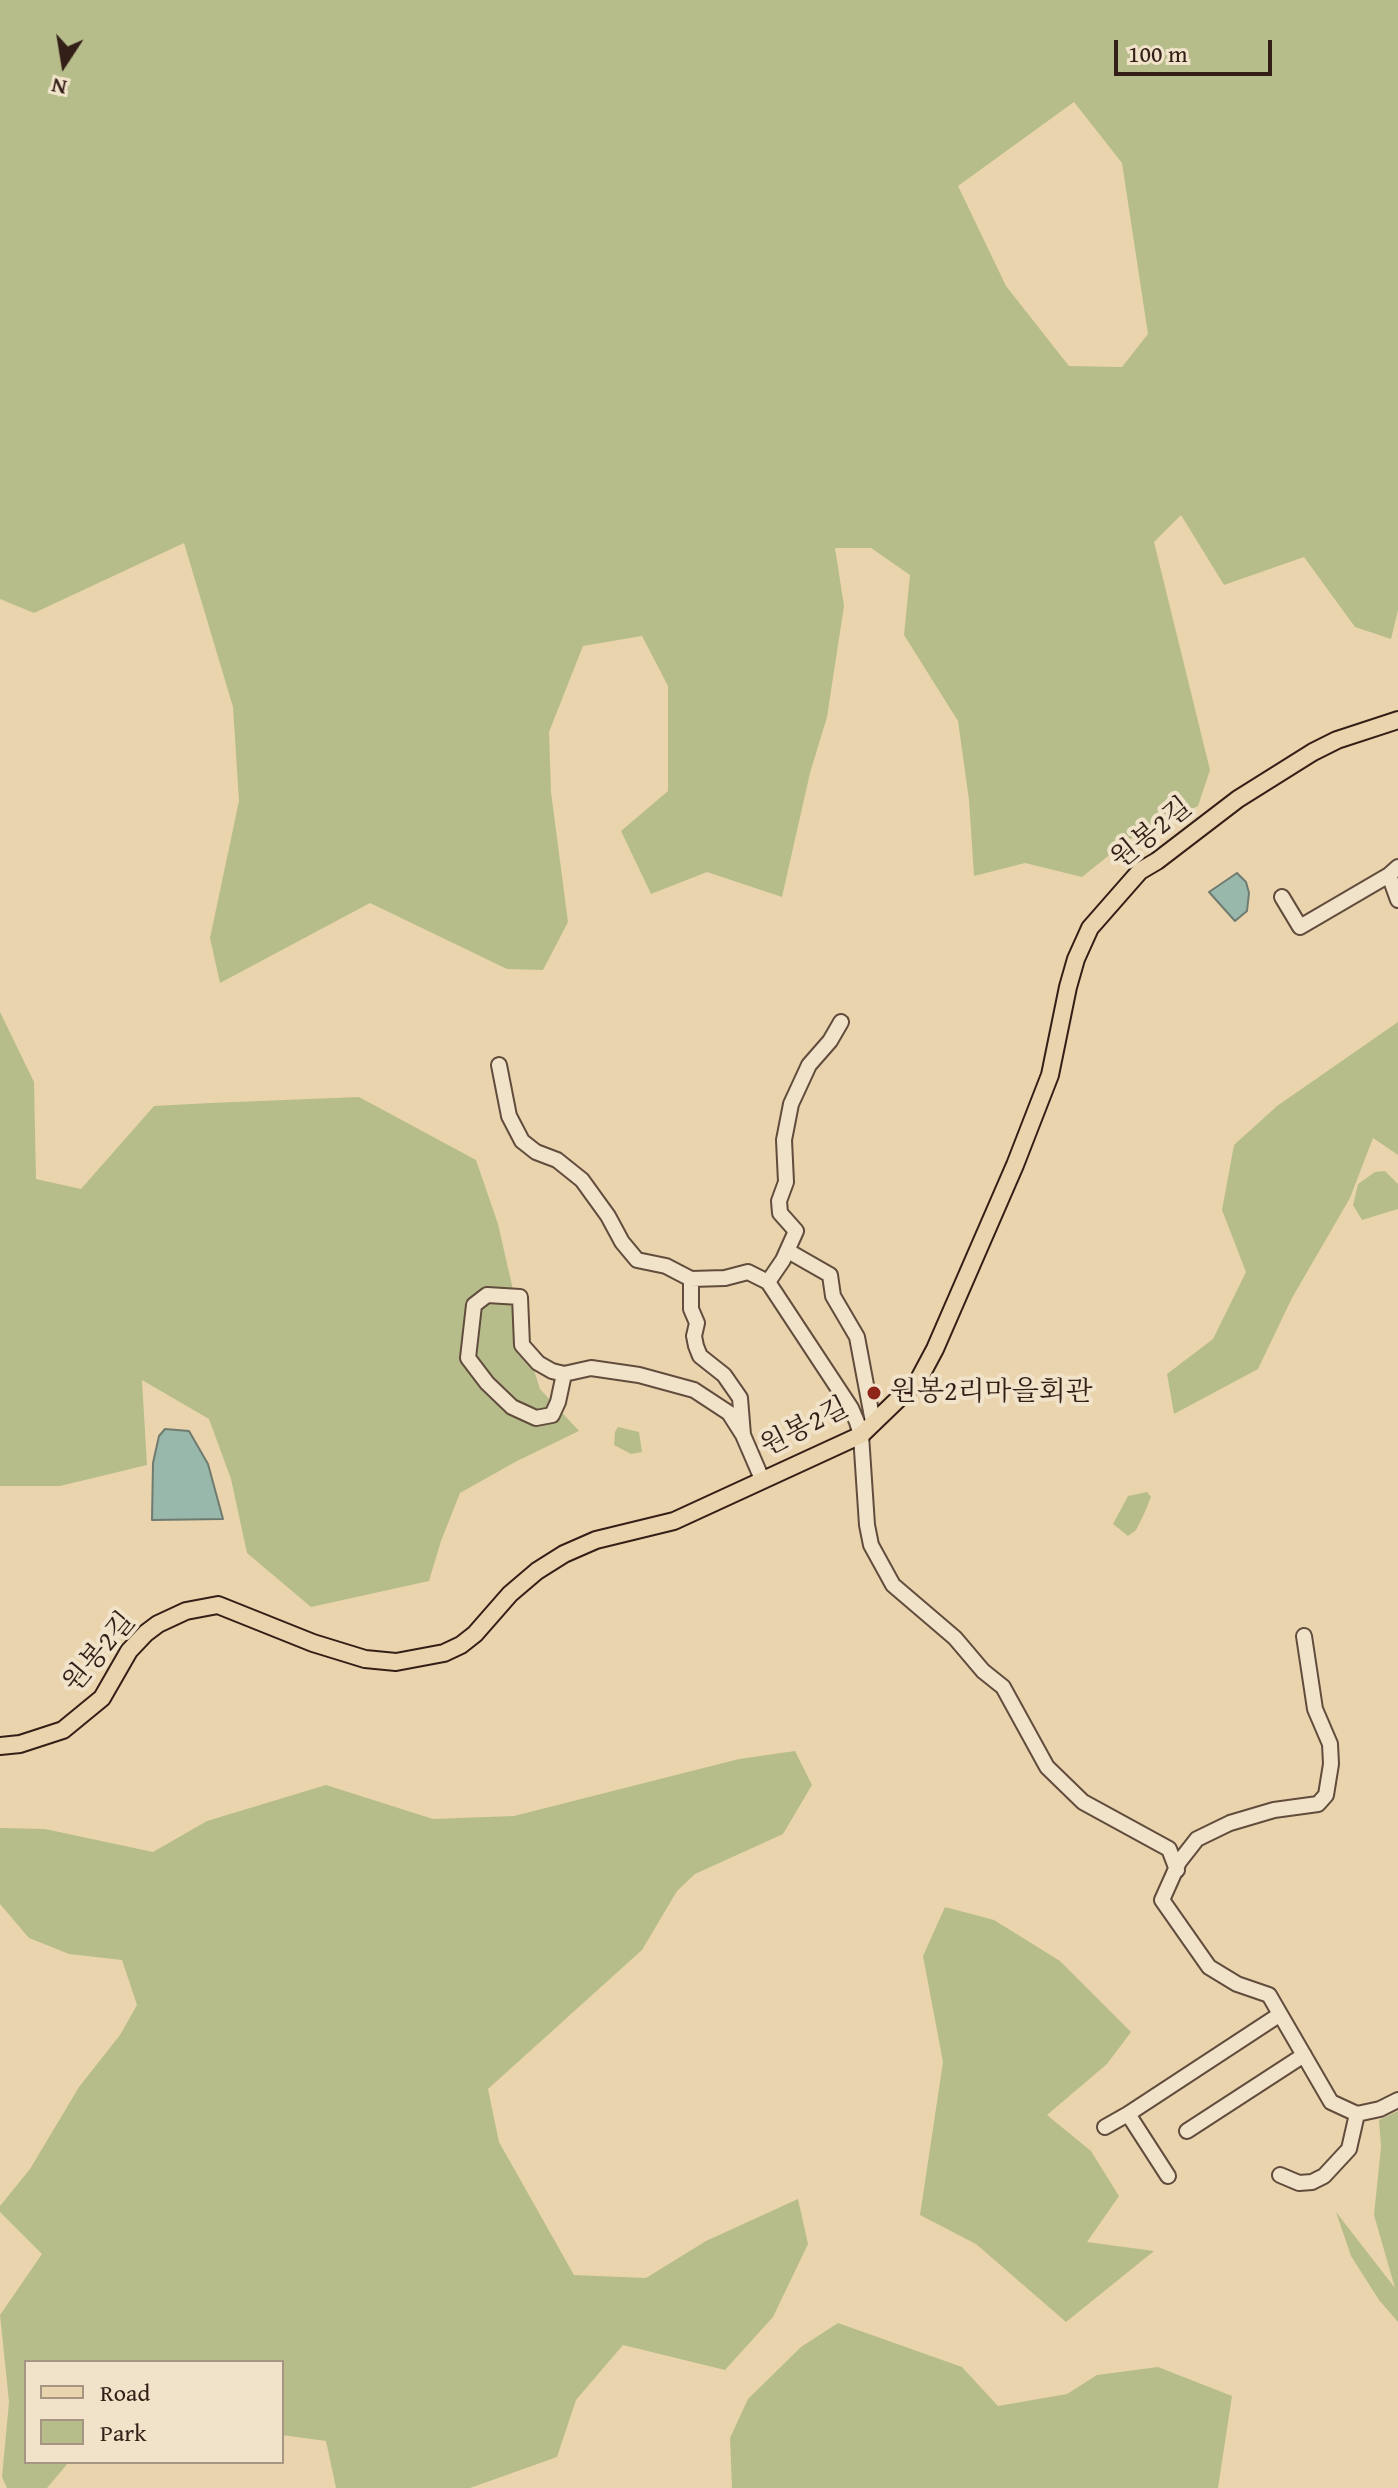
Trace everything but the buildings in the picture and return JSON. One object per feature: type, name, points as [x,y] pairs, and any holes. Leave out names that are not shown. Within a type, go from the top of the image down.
[{"type":"main road","name":"원봉2길","points":[[0,1746],[20,1744],[63,1730],[102,1698],[129,1651],[146,1633],[186,1611],[218,1605],[313,1643],[365,1659],[396,1662],[423,1658],[461,1645],[475,1634],[510,1594],[537,1571],[564,1554],[596,1540],[674,1521],[861,1435],[919,1379],[950,1314],[1015,1165],[1050,1075],[1068,987],[1090,928],[1140,871],[1238,799],[1337,740],[1398,720]]},
{"type":"street","points":[[1282,897],[1300,927],[1393,871],[1398,900]]},
{"type":"street","points":[[768,1282],[788,1251],[796,1231],[780,1213],[779,1201],[786,1182],[784,1140],[791,1104],[809,1065],[830,1041],[841,1022]]},
{"type":"street","points":[[499,1065],[509,1116],[522,1141],[536,1152],[557,1160],[582,1180],[637,1260],[666,1266],[691,1279],[725,1278],[748,1272],[768,1282],[851,1408],[861,1435],[871,1545],[893,1585],[955,1638],[983,1671],[1003,1687],[1047,1767],[1083,1802],[1169,1849],[1177,1870]]},
{"type":"street","points":[[788,1251],[830,1275],[833,1296],[857,1337],[873,1422]]},
{"type":"street","points":[[691,1279],[691,1309],[697,1323],[694,1336],[696,1346],[700,1356],[724,1375],[740,1398],[743,1435]]},
{"type":"street","points":[[564,1374],[552,1415],[536,1418],[512,1407],[487,1383],[468,1358],[474,1305],[487,1295],[520,1297],[522,1345],[538,1363],[552,1371],[564,1374],[591,1368],[639,1375],[673,1383],[714,1402],[729,1413],[743,1435],[762,1479]]},
{"type":"street","points":[[1304,1636],[1315,1709],[1330,1744],[1331,1764],[1326,1795],[1318,1804],[1274,1810],[1230,1823],[1197,1839],[1179,1862],[1162,1900],[1209,1967],[1237,1984],[1269,1995],[1331,2102],[1357,2114],[1380,2109],[1398,2100]]},
{"type":"street","points":[[1105,2127],[1279,2015]]},
{"type":"street","points":[[1187,2131],[1304,2055]]},
{"type":"street","points":[[1128,2114],[1168,2176]]},
{"type":"street","points":[[1280,2175],[1299,2183],[1312,2182],[1324,2176],[1349,2149],[1357,2114]]},
{"type":"green space","points":[[0,0],[1398,0],[1398,610],[1391,639],[1355,627],[1304,557],[1224,585],[1181,515],[1154,542],[1210,770],[1198,806],[1128,840],[1082,877],[1025,863],[974,876],[969,800],[958,721],[904,635],[910,575],[871,548],[835,548],[844,606],[827,717],[810,773],[782,897],[707,872],[651,894],[621,831],[668,791],[668,686],[642,636],[583,646],[549,732],[551,792],[568,922],[543,970],[507,969],[370,903],[220,983],[210,938],[239,801],[233,707],[184,543],[34,613],[0,599]],"holes":[[[1074,102],[1122,163],[1148,334],[1122,367],[1069,366],[1006,286],[958,186]]]},
{"type":"green space","points":[[0,1012],[34,1082],[36,1179],[81,1189],[154,1106],[210,1103],[359,1097],[476,1160],[498,1224],[524,1338],[540,1389],[579,1431],[460,1493],[429,1581],[311,1607],[247,1553],[231,1479],[209,1419],[142,1380],[147,1465],[60,1486],[0,1486]]},
{"type":"green space","points":[[1398,1022],[1398,1155],[1373,1138],[1350,1198],[1292,1298],[1258,1369],[1174,1414],[1167,1374],[1213,1339],[1246,1272],[1222,1210],[1234,1145],[1277,1106]]},
{"type":"green space","points":[[1385,1171],[1398,1184],[1398,1209],[1362,1220],[1353,1205],[1358,1184],[1375,1172]]},
{"type":"green space","points":[[618,1427],[639,1432],[642,1452],[631,1454],[614,1445]]},
{"type":"green space","points":[[1147,1492],[1151,1497],[1144,1514],[1136,1530],[1128,1536],[1113,1524],[1128,1496]]},
{"type":"green space","points":[[795,1751],[812,1785],[783,1834],[695,1874],[677,1891],[642,1950],[488,2089],[499,2142],[574,2275],[646,2278],[706,2241],[798,2199],[808,2244],[773,2317],[725,2370],[623,2345],[576,2400],[557,2457],[470,2488],[336,2488],[326,2441],[284,2435],[284,2360],[24,2360],[24,2464],[67,2464],[47,2488],[7,2488],[2,2477],[9,2402],[0,2315],[42,2254],[0,2212],[0,2206],[30,2169],[79,2087],[120,2035],[137,2005],[122,1960],[69,1954],[29,1938],[0,1904],[0,1828],[45,1829],[153,1852],[207,1821],[326,1785],[433,1819],[514,1816],[739,1759]]},
{"type":"green space","points":[[945,1907],[994,1920],[1060,1961],[1131,2032],[1107,2064],[1047,2115],[1091,2151],[1119,2196],[1087,2242],[1154,2251],[1066,2322],[976,2244],[920,2215],[943,2062],[923,1956]]},
{"type":"green space","points":[[1398,2111],[1398,2322],[1379,2300],[1351,2256],[1336,2212],[1395,2288],[1374,2215],[1381,2147],[1379,2120]]},
{"type":"green space","points":[[838,2323],[962,2367],[998,2406],[1067,2394],[1097,2375],[1158,2367],[1232,2396],[1218,2488],[732,2488],[730,2438],[748,2399],[801,2347]]},
{"type":"shaded area","points":[[1237,873],[1246,882],[1249,893],[1247,911],[1235,921],[1209,892]]},
{"type":"shaded area","points":[[165,1429],[189,1431],[208,1464],[223,1519],[152,1520],[153,1463],[159,1436]]},
{"type":"place","name":"원봉2리마을회관","points":[[874,1393]]}]
